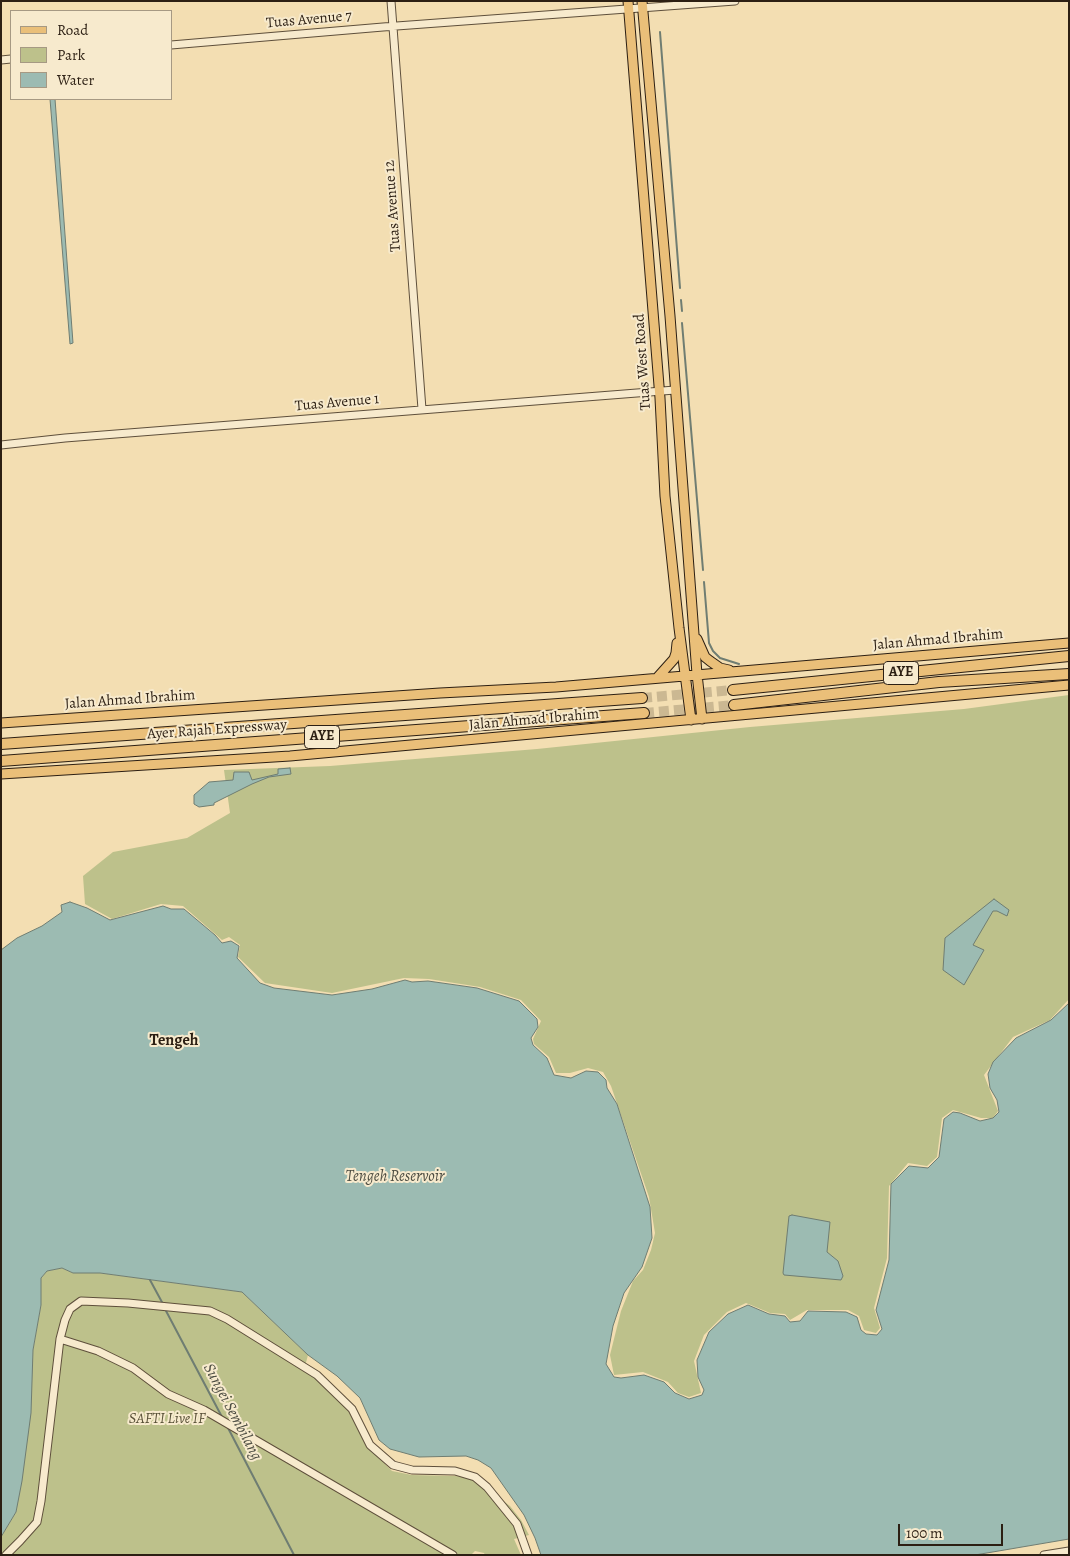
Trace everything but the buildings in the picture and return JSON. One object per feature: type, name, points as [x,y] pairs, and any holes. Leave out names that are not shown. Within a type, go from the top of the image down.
[{"type":"highway","name":"AYE","points":[[733,690],[1069,656]]},
{"type":"highway","name":"AYE","points":[[734,705],[939,682],[1069,674]]},
{"type":"highway","name":"Ayer Rajah Expressway","points":[[1,744],[642,698]]},
{"type":"highway","name":"Ayer Rajah Expressway","points":[[1,761],[644,714]]},
{"type":"main road","name":"Tuas West Road","points":[[642,5],[702,719]]},
{"type":"main road","name":"Tuas West Road","points":[[628,6],[659,392],[665,496],[691,720]]},
{"type":"main road","points":[[693,626],[700,646],[710,661],[720,668],[736,671]]},
{"type":"main road","points":[[657,678],[674,659],[679,628]]},
{"type":"main road","name":"Jalan Ahmad Ibrahim","points":[[1,723],[430,693],[556,687],[1069,643]]},
{"type":"main road","name":"Jalan Ahmad Ibrahim","points":[[1,774],[290,756],[1069,685]]},
{"type":"street","name":"Tuas Avenue 12","points":[[391,1],[422,409]]},
{"type":"street","name":"Tuas Avenue 7","points":[[172,45],[628,6],[735,1]]},
{"type":"street","name":"Tuas Avenue 1","points":[[1,445],[64,438],[675,390]]},
{"type":"street","points":[[6,1555],[37,1522],[60,1340],[70,1309],[81,1301],[128,1303],[210,1311],[227,1319],[317,1375],[352,1409],[370,1445],[393,1465],[412,1470],[455,1472],[475,1477],[487,1487],[517,1524],[528,1555]]},
{"type":"street","points":[[60,1340],[98,1351],[133,1368],[168,1394],[204,1410],[453,1555]]},
{"type":"street","points":[[1044,1555],[1069,1551]]},
{"type":"green space","points":[[1069,695],[1069,999],[1050,1020],[1013,1037],[984,1075],[998,1111],[993,1118],[981,1118],[953,1110],[942,1118],[937,1157],[927,1166],[908,1163],[889,1186],[887,1258],[874,1308],[880,1328],[876,1333],[864,1330],[859,1316],[848,1310],[807,1310],[790,1320],[785,1314],[770,1313],[746,1303],[727,1312],[704,1335],[694,1361],[701,1393],[689,1397],[678,1393],[668,1382],[643,1372],[614,1375],[610,1355],[621,1311],[633,1281],[643,1270],[655,1233],[649,1197],[611,1086],[603,1072],[588,1068],[570,1073],[556,1073],[549,1057],[534,1044],[533,1039],[541,1021],[521,1000],[480,987],[429,979],[404,978],[332,993],[265,983],[238,957],[240,945],[229,937],[222,940],[183,906],[161,904],[112,919],[85,904],[83,876],[113,852],[187,838],[230,813],[224,770],[330,766],[537,749],[750,727],[964,709]]},
{"type":"green space","name":"SAFTI Live IF","points":[[62,1268],[73,1273],[100,1273],[242,1292],[308,1355],[304,1370],[349,1411],[368,1447],[392,1471],[412,1475],[474,1478],[510,1506],[521,1520],[529,1535],[514,1539],[521,1555],[485,1555],[475,1551],[471,1555],[454,1553],[453,1555],[1,1555],[1,1537],[16,1512],[33,1350],[41,1305],[41,1278],[47,1271]]},
{"type":"water","points":[[50,100],[55,100],[73,343],[70,344]]},
{"type":"water","points":[[290,768],[291,774],[269,777],[214,803],[214,805],[199,807],[194,804],[194,795],[209,782],[233,780],[234,772],[249,772],[252,780],[278,774],[278,769]]},
{"type":"water","points":[[994,899],[1009,910],[1007,916],[993,911],[973,945],[984,950],[964,985],[943,970],[945,938]]},
{"type":"water","name":"Tengeh Reservoir","points":[[70,902],[87,908],[110,920],[163,906],[171,909],[184,909],[222,943],[231,941],[239,946],[237,958],[260,983],[274,988],[332,995],[372,989],[405,980],[412,982],[428,981],[477,988],[519,1001],[537,1019],[538,1027],[531,1038],[533,1045],[547,1058],[554,1075],[571,1078],[586,1071],[598,1072],[606,1080],[607,1088],[617,1104],[650,1207],[652,1238],[642,1267],[624,1293],[613,1326],[606,1364],[614,1377],[644,1375],[664,1382],[675,1393],[689,1399],[702,1395],[704,1390],[698,1377],[697,1360],[709,1332],[728,1314],[748,1305],[769,1314],[785,1316],[790,1322],[800,1321],[808,1311],[846,1312],[857,1317],[861,1330],[866,1334],[877,1335],[882,1329],[876,1310],[889,1260],[891,1184],[909,1166],[928,1168],[939,1157],[944,1119],[953,1112],[980,1121],[993,1118],[999,1112],[997,1100],[990,1088],[988,1074],[993,1062],[1016,1038],[1051,1020],[1069,1003],[1069,1539],[975,1555],[541,1555],[524,1515],[491,1468],[478,1460],[466,1456],[419,1457],[390,1449],[379,1440],[360,1398],[337,1376],[308,1355],[242,1292],[100,1273],[73,1273],[62,1268],[47,1271],[41,1278],[41,1305],[33,1350],[31,1413],[22,1481],[16,1512],[1,1537],[1,950],[17,938],[42,926],[62,912],[61,905]]},
{"type":"water","points":[[789,1216],[830,1222],[827,1252],[838,1261],[843,1276],[841,1280],[784,1275]]},
{"type":"waterway","points":[[660,32],[680,288]]},
{"type":"waterway","points":[[681,300],[682,311]]},
{"type":"waterway","points":[[682,323],[703,570]]},
{"type":"waterway","points":[[704,582],[709,643],[713,651],[720,658],[739,664]]},
{"type":"waterway","name":"Sungei Sembilang","points":[[150,1280],[163,1304]]},
{"type":"waterway","name":"Sungei Sembilang","points":[[165,1309],[222,1417]]},
{"type":"waterway","name":"Sungei Sembilang","points":[[227,1426],[294,1555]]},
{"type":"tunnel","points":[[642,698],[733,690]]},
{"type":"tunnel","points":[[644,713],[734,705]]},
{"type":"district","name":"Tengeh","points":[[174,1041]]}]
